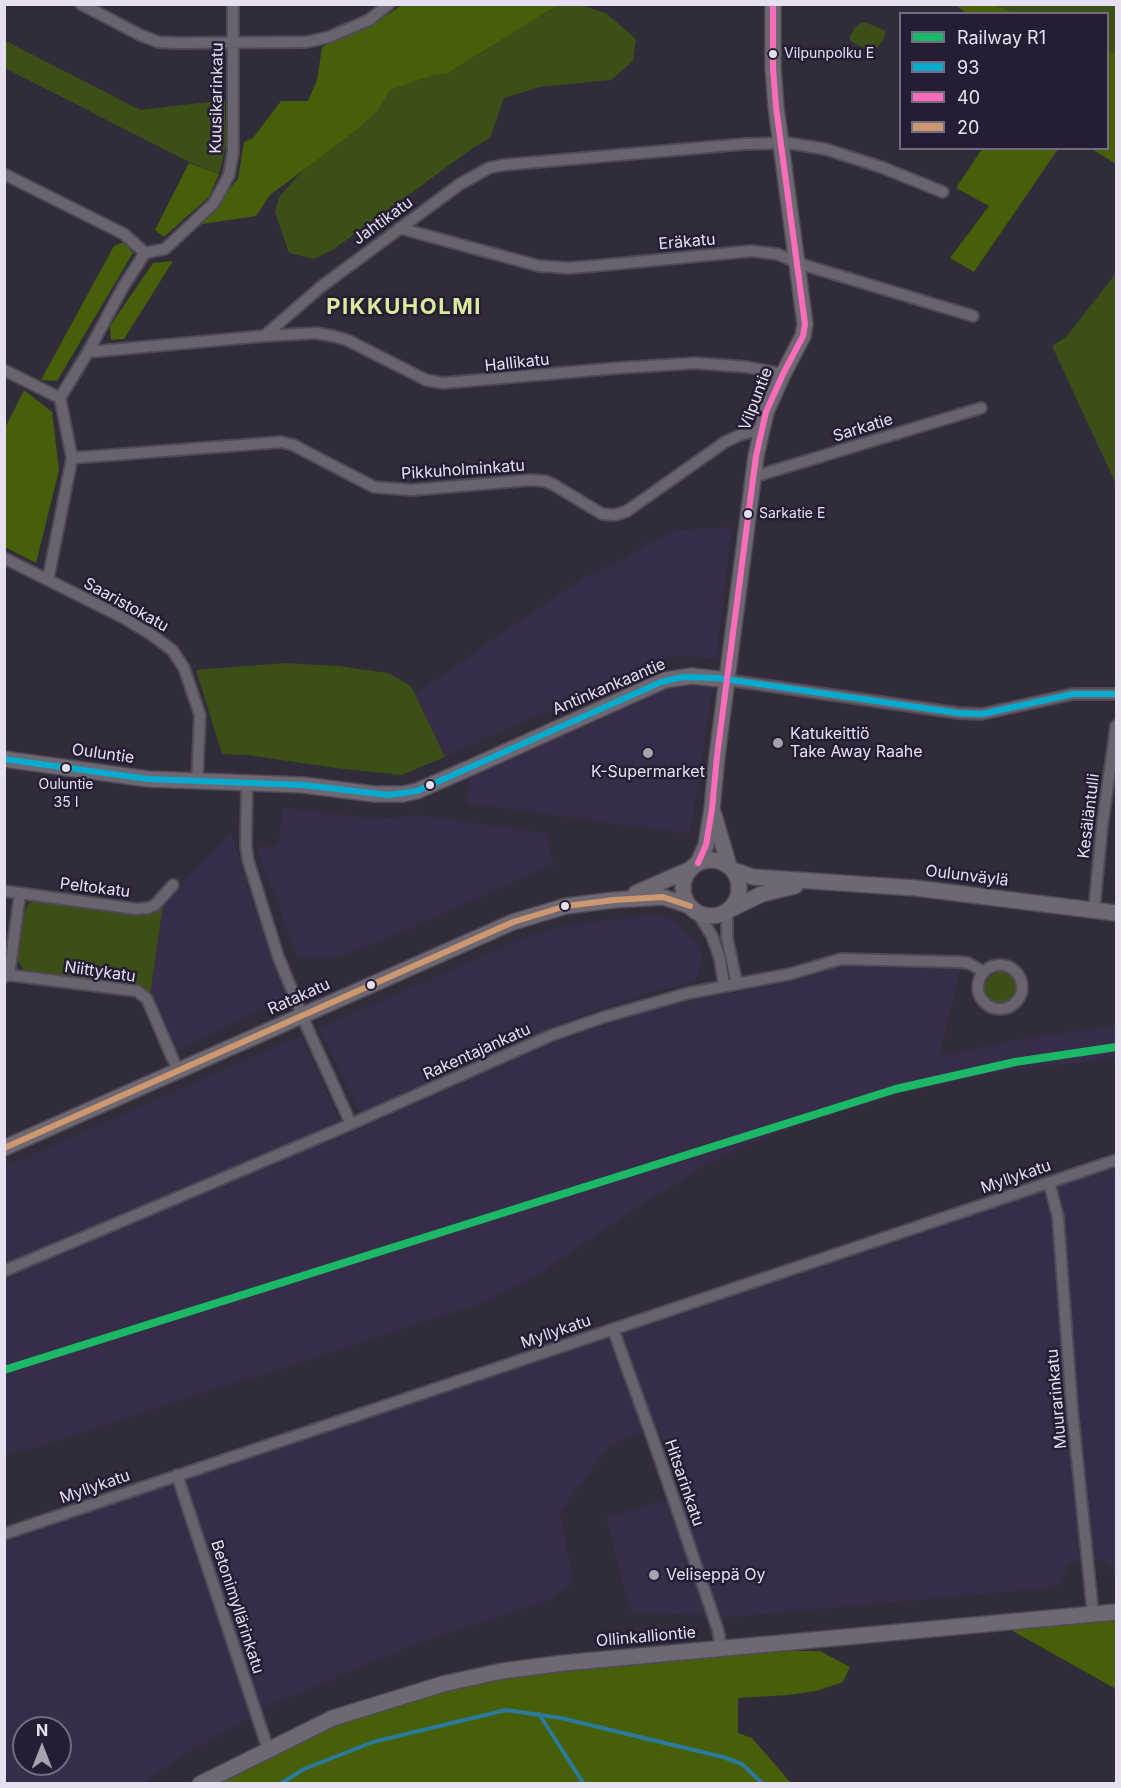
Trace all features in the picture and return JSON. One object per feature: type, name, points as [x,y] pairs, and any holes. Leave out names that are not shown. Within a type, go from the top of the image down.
[{"type":"street","points":[[81,4],[140,35],[158,42],[176,44],[307,42],[329,37],[369,20],[389,4]]},
{"type":"street","name":"Kuusikarinkatu","points":[[145,253],[165,249],[214,203],[229,175],[233,152],[232,4]]},
{"type":"street","name":"Vilpuntie","points":[[694,866],[706,844],[712,809],[717,756],[761,429],[783,374],[803,336],[805,324],[780,142],[773,68],[774,4]]},
{"type":"street","name":"Jahtikatu","points":[[264,336],[322,286],[399,228],[460,184],[489,168],[524,162],[780,142],[825,149],[882,167],[943,192]]},
{"type":"street","points":[[4,174],[124,234],[145,253],[123,286],[88,352],[60,398],[72,458],[48,580]]},
{"type":"street","name":"Eräkatu","points":[[399,228],[538,266],[568,268],[751,251],[777,254],[796,262],[973,316]]},
{"type":"street","name":"Hallikatu","points":[[264,336],[316,333],[333,336],[347,340],[426,380],[443,383],[696,363],[747,367],[783,374]]},
{"type":"street","points":[[88,352],[264,336]]},
{"type":"street","points":[[4,370],[60,398]]},
{"type":"street","name":"Sarkatie","points":[[753,477],[981,408]]},
{"type":"street","name":"Pikkuholminkatu","points":[[72,458],[281,442],[374,487],[412,490],[530,480],[545,481],[554,484],[602,514],[615,515],[627,512],[724,442],[761,429]]},
{"type":"street","name":"Saaristokatu","points":[[4,558],[149,633],[179,658],[200,715],[197,782]]},
{"type":"street","name":"Antinkankaantie","points":[[197,782],[303,785],[374,794],[403,794],[417,791],[661,682],[682,676],[728,680],[958,713],[982,714],[1073,694],[1116,694]]},
{"type":"street","name":"Kesäläntulli","points":[[1094,910],[1102,827],[1116,726]]},
{"type":"street","name":"Ouluntie","points":[[4,759],[148,778],[197,782]]},
{"type":"street","points":[[247,783],[246,846],[248,860],[278,956],[351,1124]]},
{"type":"street","name":"Vilpuntie","points":[[712,809],[731,868]]},
{"type":"street","points":[[693,909],[712,916],[728,910],[739,895],[740,886],[731,868],[717,861],[694,866],[684,884],[683,892],[693,909],[712,936],[720,959],[724,986]]},
{"type":"street","name":"Ratakatu","points":[[614,900],[648,889],[694,866]]},
{"type":"street","name":"Oulunväylä","points":[[731,868],[753,877],[915,888],[1116,914]]},
{"type":"street","name":"Oulunväylä","points":[[728,910],[762,894],[813,882]]},
{"type":"street","name":"Peltokatu","points":[[4,891],[136,909],[155,905],[173,885]]},
{"type":"street","points":[[7,976],[20,894]]},
{"type":"street","name":"Ratakatu","points":[[4,1148],[513,922],[566,906],[614,900],[663,897],[693,909]]},
{"type":"street","points":[[728,910],[727,938],[736,984]]},
{"type":"street","name":"Rakentajankatu","points":[[4,1270],[351,1124],[552,1035],[656,1001],[805,971],[842,959],[959,962],[968,963],[984,972]]},
{"type":"street","name":"Rakentajankatu","points":[[1001,965],[1015,970],[1022,982],[1021,996],[1017,1002],[1005,1010],[990,1008],[984,1003],[978,990],[978,982],[984,972],[993,966],[1001,965]]},
{"type":"street","name":"Niittykatu","points":[[7,976],[137,991],[147,999],[178,1071]]},
{"type":"street","name":"Myllykatu","points":[[4,1534],[1116,1160]]},
{"type":"street","name":"Muurarinkatu","points":[[1049,1182],[1058,1217],[1072,1408],[1093,1614]]},
{"type":"street","name":"Hitsarinkatu","points":[[613,1329],[698,1573],[721,1648]]},
{"type":"street","name":"Betonimyllärinkatu","points":[[177,1475],[268,1749]]},
{"type":"street","name":"Ollinkalliontie","points":[[200,1784],[333,1718],[443,1684],[502,1671],[564,1663],[1116,1612]]},
{"type":"shaded area","points":[[732,527],[716,659],[686,656],[667,658],[445,757],[415,694],[581,579],[624,559],[653,540],[678,530]]},
{"type":"shaded area","points":[[682,683],[713,686],[690,834],[467,803],[469,776],[652,692]]},
{"type":"shaded area","points":[[285,808],[376,819],[420,815],[545,833],[553,864],[387,939],[336,958],[298,957],[257,850],[278,845]]},
{"type":"shaded area","points":[[231,832],[254,905],[288,998],[176,1051],[150,995],[163,905]]},
{"type":"shaded area","points":[[656,914],[672,919],[697,944],[703,958],[695,982],[657,990],[575,1018],[360,1113],[319,1028],[530,935],[566,926]]},
{"type":"shaded area","points":[[836,966],[960,969],[939,1056],[1019,1039],[1116,1025],[1116,1058],[992,1073],[903,1093],[802,1124],[745,1145],[704,1166],[638,1207],[535,1277],[478,1305],[5,1457],[4,1167],[301,1035],[346,1135],[555,1042],[656,1007],[801,980]]},
{"type":"shaded area","points":[[1116,1162],[1116,1575],[1101,1560],[1070,1562],[1058,1587],[733,1617],[631,1612],[606,1517],[683,1495],[658,1427],[610,1445],[560,1512],[573,1581],[553,1598],[423,1641],[276,1703],[180,1757],[145,1783],[5,1784],[4,1541],[204,1467]]},
{"type":"green space","points":[[402,5],[558,5],[448,73],[431,76],[390,90],[378,111],[358,129],[270,195],[256,216],[196,225],[238,179],[244,142],[253,138],[281,101],[308,101],[317,80],[322,47],[381,19]]},
{"type":"green space","points":[[558,5],[581,5],[606,13],[636,39],[633,61],[611,80],[540,87],[504,98],[490,138],[334,249],[314,259],[289,253],[275,212],[279,197],[303,170],[378,111],[390,90],[431,76],[448,73]]},
{"type":"green space","points":[[956,5],[994,5],[1013,12],[965,12]]},
{"type":"green space","points":[[994,5],[1116,5],[1116,53],[1109,52],[1109,12],[1013,12]]},
{"type":"green space","points":[[865,22],[886,31],[878,47],[864,48],[850,40],[850,35],[857,25]]},
{"type":"green space","points":[[4,40],[140,110],[225,100],[226,146],[219,174],[189,162],[5,68]]},
{"type":"green space","points":[[1109,52],[1116,53],[1116,164],[1094,150],[1109,150]]},
{"type":"green space","points":[[981,150],[1057,150],[974,272],[950,258],[989,206],[956,188]]},
{"type":"green space","points":[[189,163],[219,174],[209,197],[164,237],[155,230]]},
{"type":"green space","points":[[124,242],[133,253],[57,381],[41,380],[114,246]]},
{"type":"green space","points":[[173,261],[124,339],[111,340],[110,326],[153,263]]},
{"type":"green space","points":[[1116,273],[1115,482],[1052,346],[1067,336]]},
{"type":"green space","points":[[24,390],[52,412],[59,470],[36,563],[5,547],[5,428]]},
{"type":"green space","points":[[285,663],[338,666],[388,673],[411,686],[445,757],[401,775],[247,755],[222,754],[196,670]]},
{"type":"green space","points":[[33,901],[129,915],[153,914],[163,905],[150,995],[140,985],[24,971],[17,959],[25,911],[28,904]]},
{"type":"green space","points":[[1001,972],[1012,977],[1017,988],[1012,999],[1001,1004],[990,999],[985,988],[990,977]]},
{"type":"green space","points":[[1116,1620],[1116,1689],[1009,1629]]},
{"type":"green space","points":[[787,1651],[820,1651],[850,1667],[843,1682],[816,1691],[738,1698],[738,1733],[752,1738],[791,1783],[216,1784],[341,1723],[480,1679],[530,1671]]},
{"type":"waterway","points":[[280,1784],[304,1769],[373,1742],[506,1710],[561,1718],[723,1757],[742,1764],[763,1784]]},
{"type":"waterway","points":[[539,1714],[584,1784]]},
{"type":"rail line","name":"R1","points":[[4,1370],[896,1089],[1015,1062],[1116,1047]]},
{"type":"transit line","name":"40","points":[[698,863],[706,845],[712,809],[756,456],[766,412],[803,336],[805,324],[776,107],[773,68],[773,4]]},
{"type":"transit line","name":"93","points":[[4,759],[148,779],[303,785],[389,795],[417,791],[661,682],[683,677],[718,678],[958,713],[982,714],[1073,694],[1116,694]]},
{"type":"transit line","name":"20","points":[[4,1148],[513,922],[566,906],[614,900],[663,897],[690,906]]},
{"type":"place","name":"Vilpunpolku E","points":[[773,54]]},
{"type":"place","name":"Sarkatie E","points":[[748,514]]},
{"type":"place","name":"Katukeittiö Take Away Raahe","points":[[778,743]]},
{"type":"place","name":"K-Supermarket","points":[[648,753]]},
{"type":"place","name":"Ouluntie 35 I","points":[[66,768]]},
{"type":"place","name":"Veliseppä Oy","points":[[654,1575]]},
{"type":"district","name":"PIKKUHOLMI","points":[[404,307]]}]
